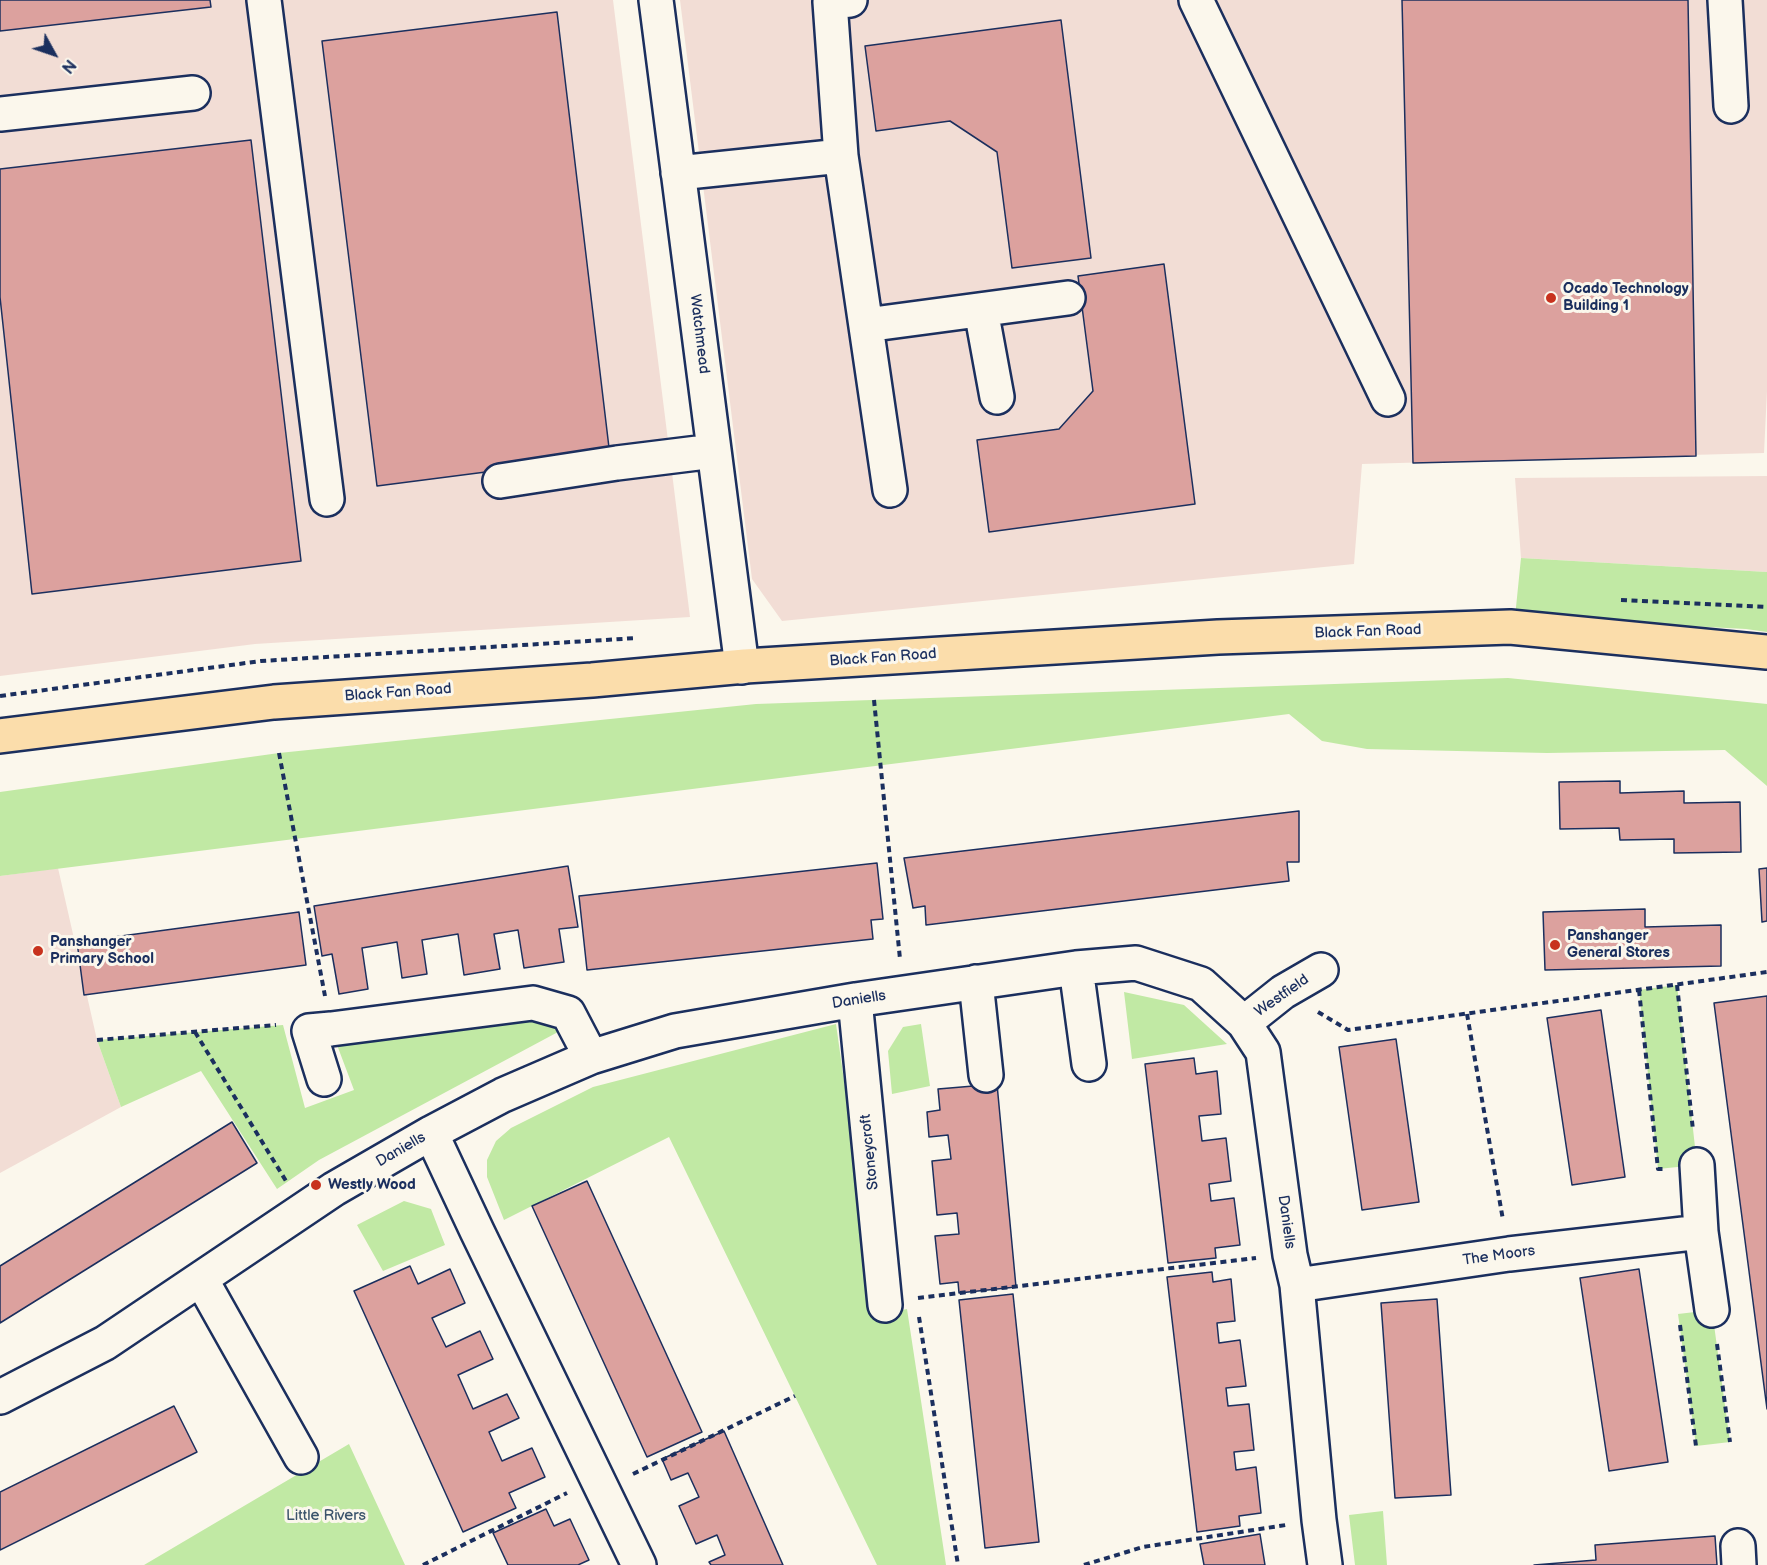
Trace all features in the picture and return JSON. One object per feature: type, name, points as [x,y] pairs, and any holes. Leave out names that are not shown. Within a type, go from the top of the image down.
[{"type":"main road","name":"Black Fan Road","points":[[0,736],[274,702],[742,667],[1207,638],[1510,627],[1767,652]]},
{"type":"street","points":[[264,0],[327,499]]},
{"type":"street","name":"Watchmead","points":[[656,0],[742,667]]},
{"type":"street","points":[[850,0],[830,2],[841,156],[890,490]]},
{"type":"street","points":[[1196,0],[1388,399]]},
{"type":"street","points":[[1725,0],[1731,106]]},
{"type":"street","points":[[0,114],[193,93]]},
{"type":"street","points":[[678,173],[841,156]]},
{"type":"street","points":[[866,325],[1068,298]]},
{"type":"street","points":[[981,310],[998,397]]},
{"type":"street","points":[[500,481],[714,451]]},
{"type":"street","name":"Daniells","points":[[0,1397],[105,1343],[334,1189],[431,1133],[503,1095],[591,1058],[675,1031],[976,982],[1076,968],[1136,963],[1201,984],[1244,1023],[1263,1052],[1294,1270],[1325,1565]]},
{"type":"street","points":[[1076,968],[1089,1064]]},
{"type":"street","name":"Westfield","points":[[1244,1023],[1283,992],[1321,970]]},
{"type":"street","points":[[976,982],[986,1075]]},
{"type":"street","name":"Stoneycroft","points":[[855,1000],[901,1301]]},
{"type":"street","points":[[324,1079],[320,1030],[533,1003],[568,1013],[591,1058]]},
{"type":"street","points":[[431,1133],[639,1565]]},
{"type":"street","points":[[1697,1165],[1701,1232],[1712,1310]]},
{"type":"street","name":"The Moors","points":[[1294,1270],[1509,1254],[1701,1232]]},
{"type":"street","points":[[201,1279],[301,1457]]},
{"type":"path","points":[[874,700],[904,993]]},
{"type":"path","points":[[97,1040],[283,1025],[320,1030],[279,753]]},
{"type":"path","points":[[1283,992],[1348,1030],[1767,972]]},
{"type":"path","points":[[1639,990],[1659,1170],[1697,1165],[1677,985]]},
{"type":"path","points":[[1467,1014],[1509,1254]]},
{"type":"path","points":[[195,1032],[303,1210]]},
{"type":"path","points":[[958,1565],[901,1301],[1294,1270]]},
{"type":"path","points":[[1696,1446],[1678,1314],[1712,1310],[1730,1442]]},
{"type":"path","points":[[423,1565],[599,1483],[795,1396]]},
{"type":"path","points":[[1084,1565],[1143,1546],[1319,1520]]},
{"type":"shaded area","points":[[0,0],[613,0],[690,617],[255,644],[0,676]]},
{"type":"shaded area","points":[[680,0],[1767,0],[1767,391],[1764,453],[1362,464],[1354,564],[782,621],[752,579]]},
{"type":"shaded area","points":[[1767,476],[1767,572],[1521,558],[1515,478]]},
{"type":"shaded area","name":"Panshanger Primary School","points":[[58,868],[97,1040],[121,1107],[0,1173],[0,876]]},
{"type":"green space","points":[[1521,558],[1767,572],[1767,632],[1515,617]]},
{"type":"green space","points":[[1508,678],[1767,704],[1767,786],[1725,750],[1547,753],[1367,749],[1322,741],[1289,714],[0,876],[0,792],[279,753],[756,704]]},
{"type":"green space","points":[[1677,985],[1697,1165],[1658,1169],[1639,990]]},
{"type":"green space","points":[[1124,992],[1184,1005],[1227,1044],[1132,1059]]},
{"type":"green space","points":[[524,1013],[559,1024],[558,1032],[319,1160],[277,1189],[201,1071],[121,1107],[97,1040],[283,1025],[305,1108],[354,1090],[331,1029]]},
{"type":"green space","points":[[836,1024],[877,1316],[907,1309],[946,1565],[877,1565],[669,1137],[504,1220],[487,1177],[487,1160],[496,1141],[511,1128],[593,1087]]},
{"type":"green space","points":[[921,1024],[930,1086],[892,1094],[888,1051],[903,1027]]},
{"type":"green space","points":[[404,1201],[431,1209],[445,1245],[383,1271],[357,1225]]},
{"type":"green space","points":[[1712,1310],[1730,1442],[1696,1446],[1678,1314]]},
{"type":"green space","name":"Little Rivers","points":[[349,1444],[405,1565],[144,1565]]},
{"type":"green space","points":[[1383,1511],[1387,1565],[1355,1565],[1349,1515]]},
{"type":"building","points":[[0,0],[210,0],[211,7],[0,31]]},
{"type":"building","name":"Ocado Technology Building 1","points":[[1402,0],[1688,0],[1696,456],[1413,463]]},
{"type":"building","points":[[557,12],[610,456],[377,486],[322,41]]},
{"type":"building","points":[[1061,20],[1091,258],[1012,268],[997,152],[950,121],[876,131],[865,46]]},
{"type":"building","points":[[251,140],[301,561],[32,594],[0,297],[0,169]]},
{"type":"building","points":[[1164,264],[1195,504],[989,532],[977,440],[1059,429],[1093,391],[1078,276]]},
{"type":"building","points":[[1620,781],[1620,793],[1684,791],[1684,803],[1740,802],[1741,852],[1674,853],[1674,839],[1620,840],[1619,828],[1560,829],[1559,782]]},
{"type":"building","points":[[1299,811],[1299,862],[1287,862],[1289,881],[926,925],[925,906],[913,908],[904,858]]},
{"type":"building","points":[[877,863],[883,919],[871,920],[873,939],[587,970],[579,896]]},
{"type":"building","points":[[568,866],[578,927],[559,929],[564,962],[524,968],[518,930],[494,934],[500,969],[464,975],[458,934],[422,940],[427,974],[402,978],[397,942],[362,948],[368,989],[339,994],[332,954],[322,956],[314,906]]},
{"type":"building","points":[[1767,868],[1767,921],[1762,922],[1759,869]]},
{"type":"building","points":[[1645,909],[1645,927],[1721,925],[1721,966],[1545,970],[1543,912]]},
{"type":"building","points":[[299,912],[306,965],[84,995],[77,942]]},
{"type":"building","points":[[1767,996],[1767,1409],[1714,1003]]},
{"type":"building","points":[[1601,1010],[1625,1177],[1572,1185],[1547,1018]]},
{"type":"building","points":[[1396,1039],[1419,1202],[1362,1210],[1339,1047]]},
{"type":"building","points":[[1194,1058],[1196,1074],[1217,1071],[1221,1114],[1199,1116],[1202,1141],[1226,1138],[1231,1181],[1209,1184],[1211,1201],[1234,1198],[1240,1245],[1215,1248],[1216,1258],[1168,1263],[1145,1064]]},
{"type":"building","points":[[997,1084],[1016,1287],[959,1293],[958,1282],[940,1284],[935,1236],[959,1234],[957,1213],[937,1215],[932,1161],[951,1159],[948,1135],[929,1137],[927,1112],[940,1110],[938,1089]]},
{"type":"building","points":[[232,1122],[257,1163],[0,1323],[0,1266]]},
{"type":"building","points":[[587,1181],[702,1432],[647,1457],[532,1206]]},
{"type":"building","points":[[410,1266],[418,1284],[450,1269],[465,1303],[432,1318],[446,1347],[480,1331],[493,1359],[458,1375],[473,1409],[507,1394],[519,1418],[489,1432],[502,1461],[532,1448],[545,1477],[509,1493],[516,1508],[463,1532],[354,1291]]},
{"type":"building","points":[[1639,1269],[1668,1462],[1609,1471],[1580,1278]]},
{"type":"building","points":[[1212,1272],[1213,1282],[1231,1279],[1235,1321],[1217,1323],[1219,1343],[1240,1340],[1246,1386],[1226,1388],[1228,1406],[1249,1404],[1254,1450],[1234,1452],[1236,1470],[1256,1467],[1261,1513],[1239,1516],[1240,1526],[1197,1532],[1167,1277]]},
{"type":"building","points":[[1013,1294],[1039,1542],[985,1548],[959,1300]]},
{"type":"building","points":[[1437,1299],[1451,1495],[1395,1498],[1381,1303]]},
{"type":"building","points":[[174,1406],[197,1452],[0,1550],[0,1492]]},
{"type":"building","points":[[724,1431],[783,1565],[711,1565],[709,1562],[725,1555],[717,1535],[696,1544],[679,1506],[699,1497],[688,1473],[671,1480],[662,1459]]},
{"type":"building","points":[[546,1509],[554,1526],[570,1519],[589,1560],[578,1565],[508,1565],[493,1533]]},
{"type":"building","points":[[1260,1534],[1265,1565],[1204,1565],[1200,1544]]},
{"type":"building","points":[[1715,1536],[1717,1565],[1534,1565],[1596,1560],[1595,1545]]},
{"type":"place","name":"Ocado Technology Building 1","points":[[1551,298]]},
{"type":"place","name":"Panshanger General Stores","points":[[1555,945]]},
{"type":"place","name":"Panshanger Primary School","points":[[38,951]]},
{"type":"place","name":"Westly Wood","points":[[316,1185]]}]
